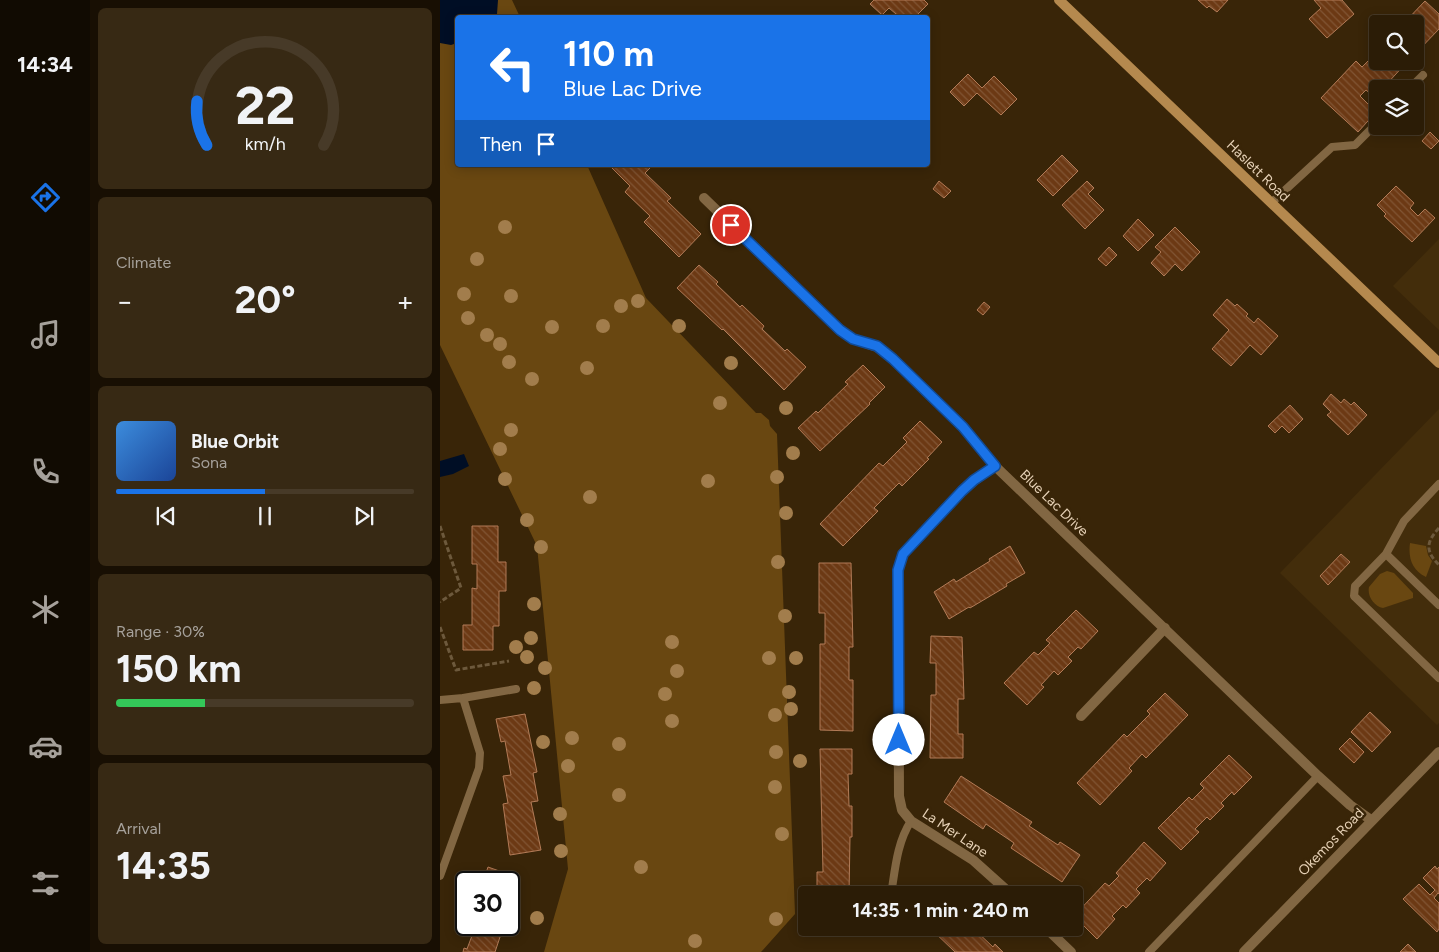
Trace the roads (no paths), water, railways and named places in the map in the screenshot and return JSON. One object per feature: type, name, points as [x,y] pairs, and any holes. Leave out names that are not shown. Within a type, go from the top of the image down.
[{"type":"main road","name":"Haslett Road","points":[[1058,0],[1439,363]]},
{"type":"street","name":"Blue Lac Drive","points":[[704,198],[840,330],[853,339],[877,346],[893,359],[963,427],[995,466],[1318,776],[1350,806],[1371,820]]},
{"type":"street","name":"La Mer Lane","points":[[995,466],[974,480],[962,491],[903,554],[898,570],[899,796],[902,810],[911,821],[972,860],[1002,886]]},
{"type":"street","points":[[1081,716],[1165,628]]},
{"type":"street","name":"Okemos Road","points":[[1244,952],[1439,752]]},
{"type":"street","points":[[1054,936],[1071,952]]},
{"type":"lane","points":[[1417,80],[1423,74]]},
{"type":"lane","points":[[1271,203],[1332,148],[1356,145],[1369,131]]},
{"type":"lane","points":[[1439,484],[1404,521],[1386,554],[1355,586],[1354,596],[1439,678]]},
{"type":"lane","points":[[1386,554],[1439,606]]},
{"type":"lane","points":[[440,700],[516,689]]},
{"type":"lane","points":[[440,876],[479,768],[480,753],[463,698]]},
{"type":"lane","points":[[1149,952],[1318,776]]},
{"type":"lane","points":[[893,886],[901,843],[911,821]]},
{"type":"water","points":[[440,0],[498,0],[496,15],[455,15],[455,44],[451,45],[440,43]]},
{"type":"water","points":[[464,454],[469,466],[453,474],[440,477],[440,461]]}]
